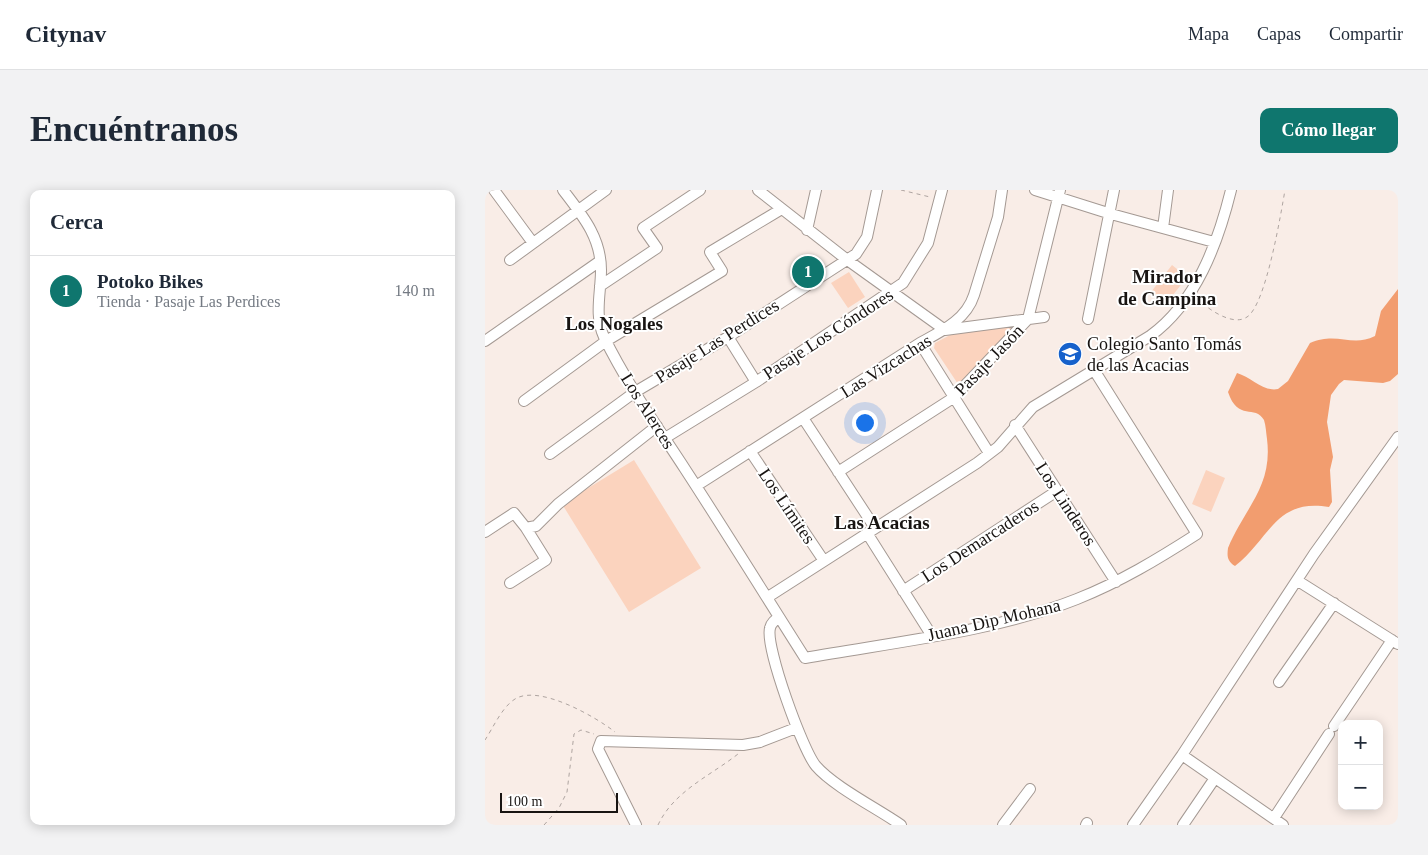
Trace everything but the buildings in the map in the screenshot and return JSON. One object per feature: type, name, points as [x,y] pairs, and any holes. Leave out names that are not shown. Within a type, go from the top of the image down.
[{"type":"street","points":[[494,190],[533,243]]},
{"type":"street","name":"Los Alerces","points":[[563,190],[593,233],[600,261],[599,320],[606,341],[635,392],[805,658]]},
{"type":"street","points":[[510,260],[606,190]]},
{"type":"street","points":[[599,286],[657,248],[643,228],[700,190]]},
{"type":"street","points":[[758,190],[780,210],[891,293],[945,330],[1044,317]]},
{"type":"street","points":[[807,230],[816,190]]},
{"type":"street","name":"Pasaje Las Perdices","points":[[550,454],[635,392],[727,337],[856,254],[864,243],[877,190]]},
{"type":"street","name":"Las Vizcachas","points":[[696,486],[920,343],[945,330],[962,316],[972,301],[998,217],[1002,190]]},
{"type":"street","points":[[1035,190],[1059,193],[1111,214],[1214,242]]},
{"type":"street","points":[[1089,319],[1111,214],[1114,190]]},
{"type":"street","points":[[1163,228],[1168,190]]},
{"type":"street","points":[[767,597],[989,453],[1004,440],[1015,425],[1033,407],[1158,330],[1174,316],[1191,292],[1214,242],[1231,190]]},
{"type":"street","name":"Pasaje Jasón","points":[[838,472],[953,398],[1029,319],[1059,193]]},
{"type":"street","name":"Pasaje Los Cóndores","points":[[665,438],[756,382],[891,293],[907,279],[924,253],[941,195]]},
{"type":"street","points":[[524,401],[606,341],[721,271],[710,252],[780,210]]},
{"type":"street","points":[[485,340],[600,261]]},
{"type":"street","points":[[727,337],[756,382]]},
{"type":"street","points":[[920,343],[989,453]]},
{"type":"street","name":"Juana Dip Mohana","points":[[805,658],[932,636],[1036,613],[1077,600],[1116,582],[1145,567],[1197,534],[1094,370]]},
{"type":"street","points":[[803,418],[838,472],[903,591],[932,636]]},
{"type":"street","name":"Los Linderos","points":[[1015,425],[1116,582]]},
{"type":"street","points":[[526,528],[536,526],[558,504],[657,426]]},
{"type":"street","points":[[1133,825],[1182,756],[1361,486],[1398,437]]},
{"type":"street","name":"Los Límites","points":[[750,451],[824,561]]},
{"type":"street","name":"Los Demarcaderos","points":[[903,591],[1057,491]]},
{"type":"street","points":[[485,532],[514,513],[546,560],[510,583]]},
{"type":"street","points":[[1274,818],[1332,730],[1395,642],[1298,581]]},
{"type":"street","points":[[1279,682],[1334,603]]},
{"type":"street","points":[[779,617],[771,626],[770,642],[774,661],[796,728],[806,751],[821,771],[901,825]]},
{"type":"street","points":[[636,825],[598,749],[599,743],[603,740],[749,744],[775,738],[796,728]]},
{"type":"street","points":[[1182,756],[1283,825]]},
{"type":"street","points":[[1183,825],[1215,778]]},
{"type":"street","points":[[1003,825],[1029,788]]},
{"type":"path","points":[[901,190],[941,195]]},
{"type":"path","points":[[1191,292],[1211,310],[1227,317],[1241,320],[1251,314],[1272,256],[1285,190]]},
{"type":"path","points":[[485,740],[511,702],[526,695],[548,699],[580,710],[599,721],[625,741]]},
{"type":"path","points":[[544,825],[559,808],[567,792],[574,734],[581,730],[594,734],[603,740]]},
{"type":"path","points":[[657,825],[670,805],[682,793],[749,744]]},
{"type":"shaded area","points":[[1172,265],[1187,277],[1166,304],[1151,292]]},
{"type":"shaded area","points":[[849,272],[865,297],[848,308],[831,283]]},
{"type":"shaded area","points":[[1398,289],[1398,374],[1390,381],[1383,383],[1344,380],[1331,395],[1327,422],[1333,457],[1330,470],[1332,502],[1329,507],[1311,506],[1296,509],[1285,515],[1275,523],[1235,566],[1228,558],[1228,548],[1262,484],[1268,456],[1264,420],[1256,413],[1241,410],[1237,407],[1228,392],[1237,373],[1267,388],[1278,389],[1288,381],[1310,343],[1329,339],[1359,340],[1375,336],[1381,311]]},
{"type":"shaded area","points":[[1018,325],[960,387],[934,348],[935,343],[952,334]]},
{"type":"shaded area","points":[[634,460],[701,568],[629,612],[562,504]]},
{"type":"shaded area","points":[[1206,470],[1225,478],[1211,512],[1192,504]]},
{"type":"place","name":"Potoko Bikes","points":[[808,272]]},
{"type":"place","name":"Colegio Santo Tomás de las Acacias","points":[[1070,354]]},
{"type":"district","name":"Mirador de Campina","points":[[1167,287]]},
{"type":"district","name":"Los Nogales","points":[[614,323]]},
{"type":"district","name":"Las Acacias","points":[[882,522]]}]
